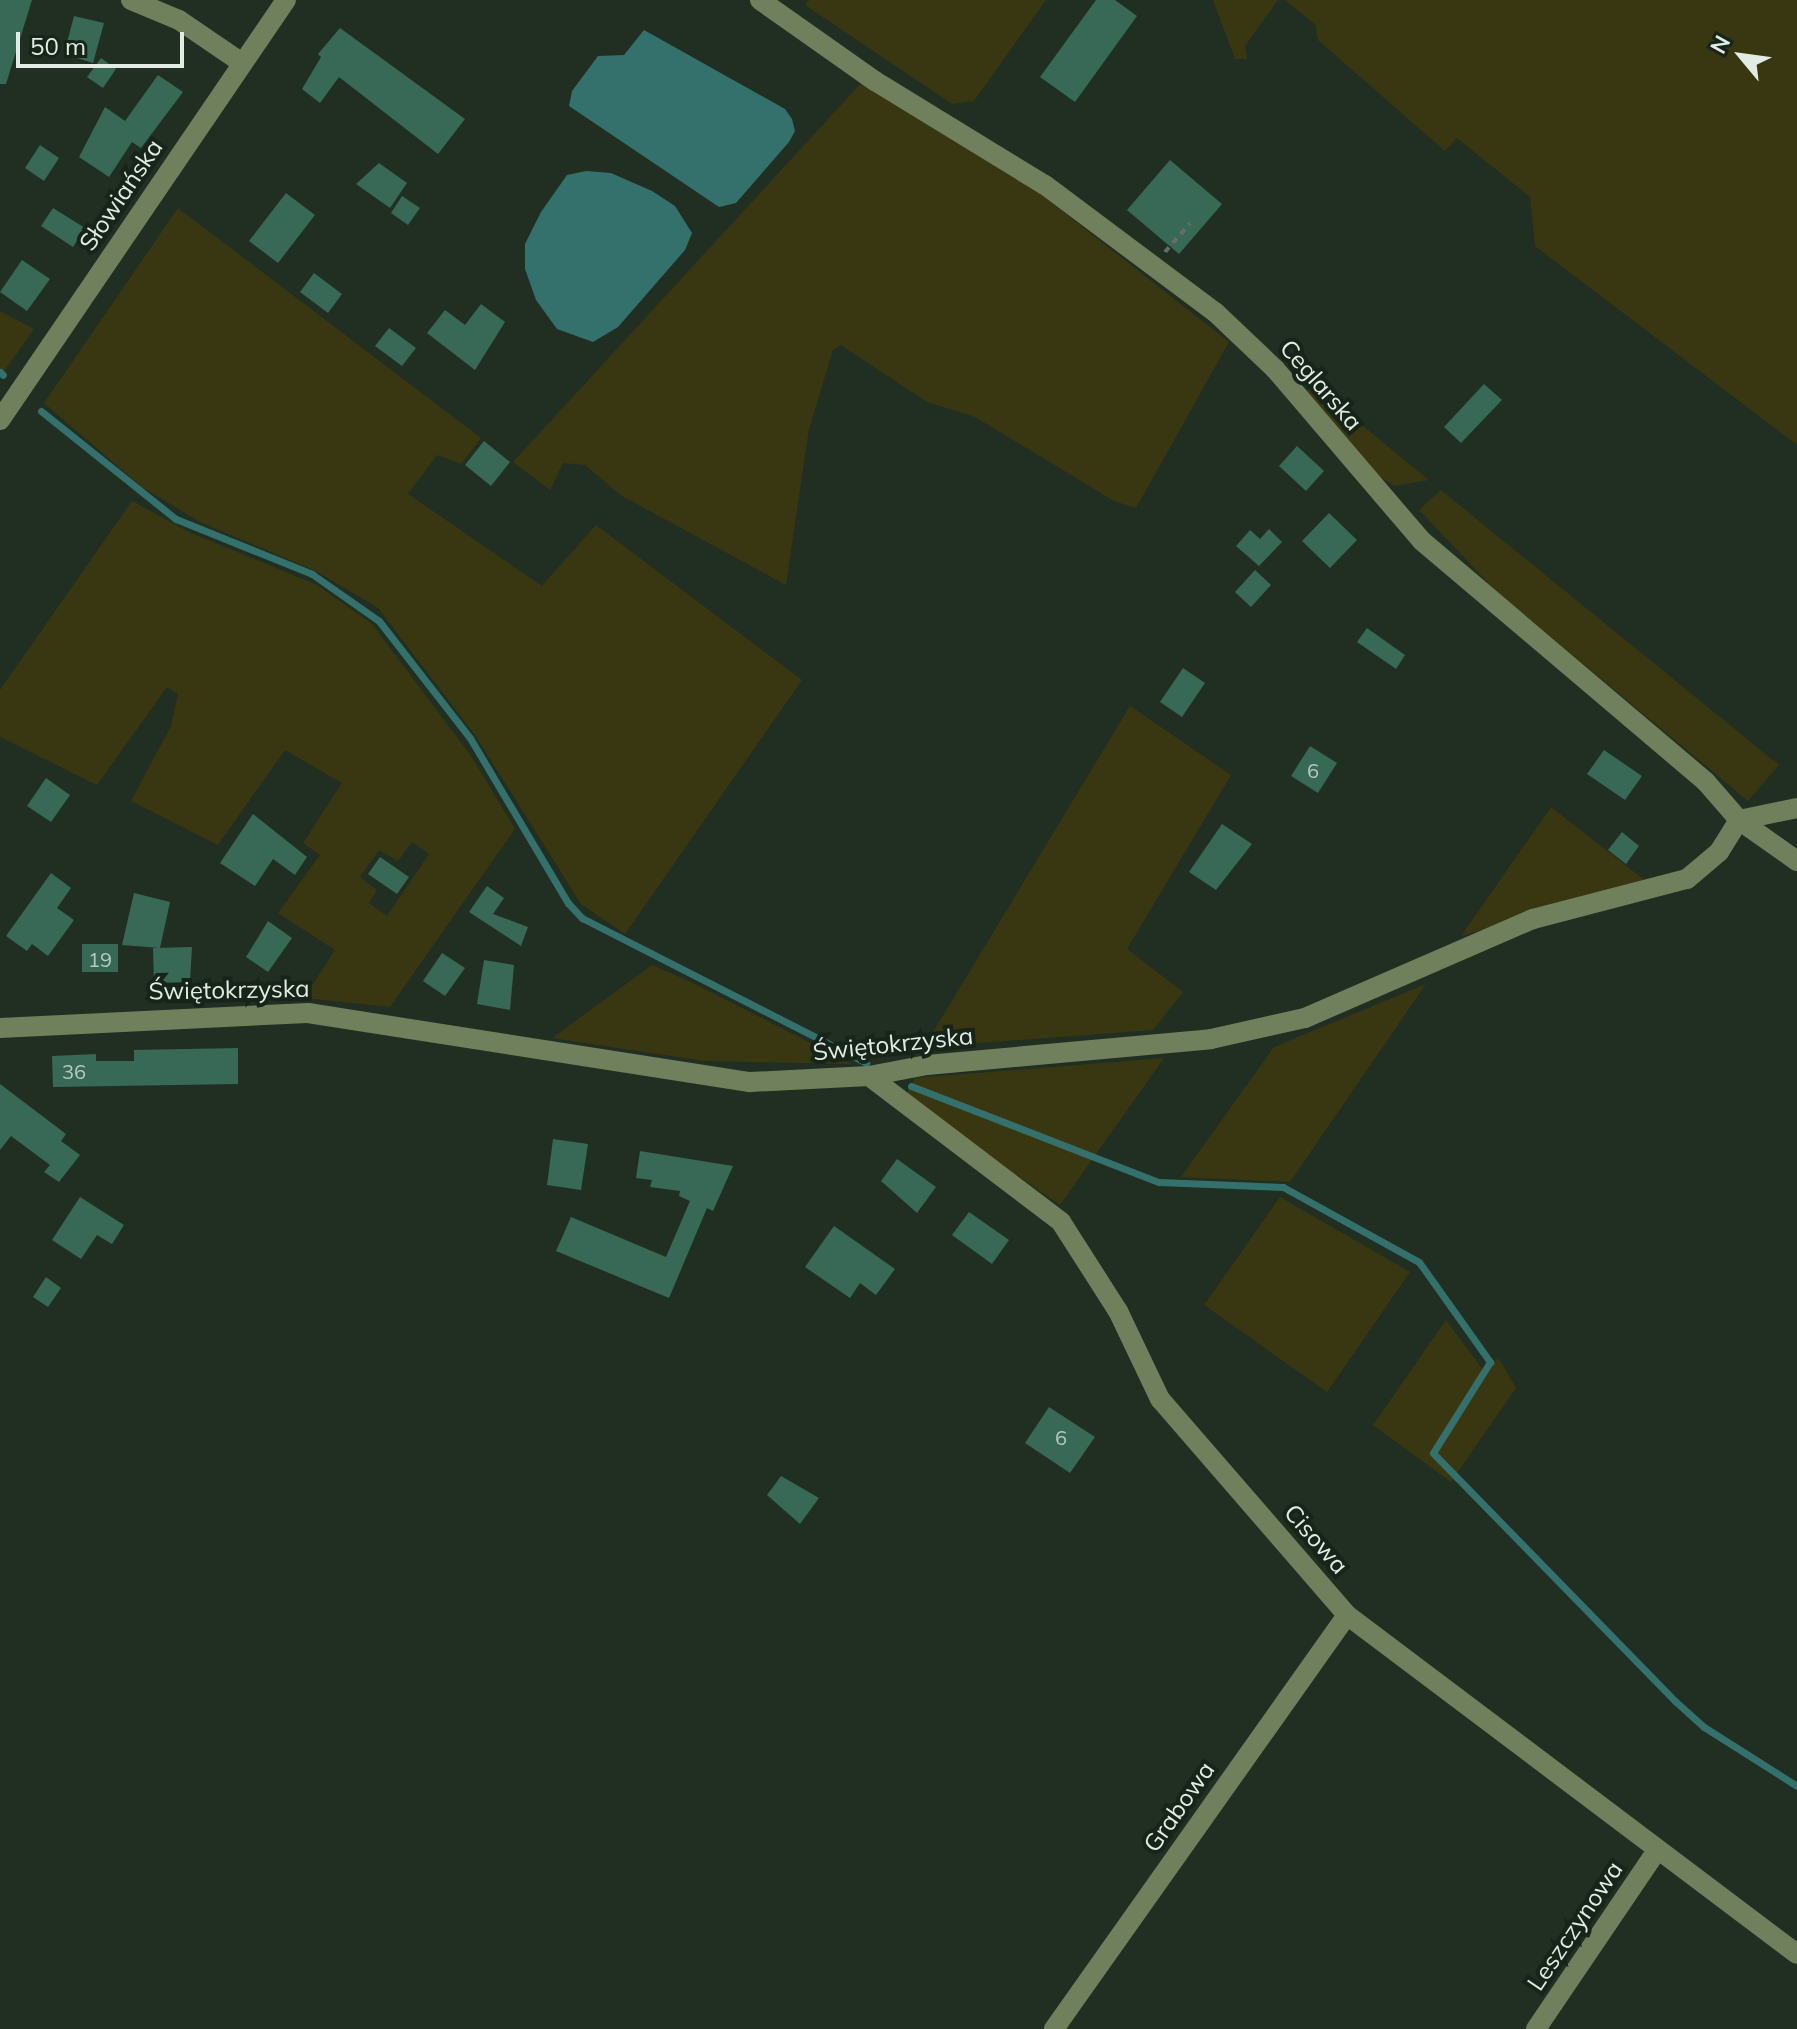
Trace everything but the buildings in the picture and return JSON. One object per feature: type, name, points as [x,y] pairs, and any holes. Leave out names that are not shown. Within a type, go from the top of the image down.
[{"type":"street","points":[[131,0],[179,20],[242,63]]},
{"type":"street","name":"Słowiańska","points":[[0,420],[286,0]]},
{"type":"street","name":"Ceglarska","points":[[760,0],[875,81],[1045,185],[1215,312],[1275,369],[1422,541],[1706,782],[1739,820],[1797,861]]},
{"type":"street","points":[[1739,820],[1797,808]]},
{"type":"street","name":"Świętokrzyska","points":[[0,1028],[308,1013],[750,1082],[874,1080],[927,1065],[1211,1039],[1305,1018],[1533,919],[1687,879],[1719,852],[1739,820]]},
{"type":"street","name":"Cisowa","points":[[874,1080],[1061,1222],[1118,1311],[1160,1399],[1347,1615],[1656,1852],[1797,1954]]},
{"type":"street","name":"Grabowa","points":[[1054,2029],[1347,1615]]},
{"type":"street","name":"Leszczynowa","points":[[1536,2029],[1656,1852]]},
{"type":"path","points":[[1153,266],[1190,223]]},
{"type":"shaded area","points":[[809,0],[1046,0],[974,101],[952,104],[805,5]]},
{"type":"shaded area","points":[[1213,0],[1278,0],[1245,46],[1247,59],[1235,59]]},
{"type":"shaded area","points":[[1285,0],[1797,0],[1797,445],[1535,246],[1530,197],[1457,138],[1445,151],[1318,40],[1316,25]]},
{"type":"shaded area","points":[[863,81],[1029,185],[1229,342],[1136,508],[1114,501],[975,417],[927,402],[841,345],[833,350],[809,429],[786,585],[622,496],[585,465],[563,463],[550,490],[513,462]]},
{"type":"shaded area","points":[[178,208],[481,438],[461,464],[437,455],[408,494],[542,586],[596,525],[802,680],[625,934],[581,904],[475,735],[378,608],[316,571],[200,522],[142,487],[44,403]]},
{"type":"shaded area","points":[[0,311],[34,329],[0,377]]},
{"type":"shaded area","points":[[1314,386],[1429,480],[1395,486],[1378,476],[1306,392]]},
{"type":"shaded area","points":[[1441,490],[1779,765],[1748,801],[1497,592],[1419,510]]},
{"type":"shaded area","points":[[132,501],[191,533],[317,585],[372,624],[471,756],[515,829],[390,1007],[304,998],[335,950],[278,913],[320,855],[303,843],[342,783],[285,750],[218,845],[131,801],[171,726],[178,694],[167,687],[97,785],[0,737],[0,690]],"holes":[[[412,842],[429,854],[387,916],[369,903],[377,890],[360,877],[379,850],[398,861]]]},
{"type":"shaded area","points":[[1130,706],[1231,775],[1127,949],[1183,992],[1153,1030],[924,1047]]},
{"type":"shaded area","points":[[1551,807],[1647,882],[1461,936]]},
{"type":"shaded area","points":[[652,965],[852,1064],[704,1061],[552,1038]]},
{"type":"shaded area","points":[[1426,984],[1290,1182],[1181,1177],[1274,1047]]},
{"type":"shaded area","points":[[1164,1058],[1060,1205],[911,1101],[907,1093],[915,1078]]},
{"type":"shaded area","points":[[1280,1197],[1410,1272],[1327,1392],[1204,1305]]},
{"type":"shaded area","points":[[1446,1320],[1486,1374],[1498,1357],[1516,1388],[1451,1482],[1373,1425]]},
{"type":"water","points":[[644,30],[785,109],[792,119],[795,131],[789,142],[736,203],[719,207],[569,106],[572,91],[598,56],[624,55]]},
{"type":"water","points":[[586,171],[611,173],[652,191],[675,206],[692,233],[685,250],[618,327],[593,342],[557,329],[536,300],[525,269],[525,244],[541,212],[567,175]]},
{"type":"waterway","points":[[0,372],[3,375]]},
{"type":"waterway","points":[[41,411],[176,519],[312,574],[379,621],[470,738],[568,903],[582,918],[866,1063]]},
{"type":"waterway","points":[[911,1086],[1159,1182],[1283,1187],[1419,1262],[1490,1362],[1433,1453],[1675,1701],[1704,1727],[1797,1786]]}]
